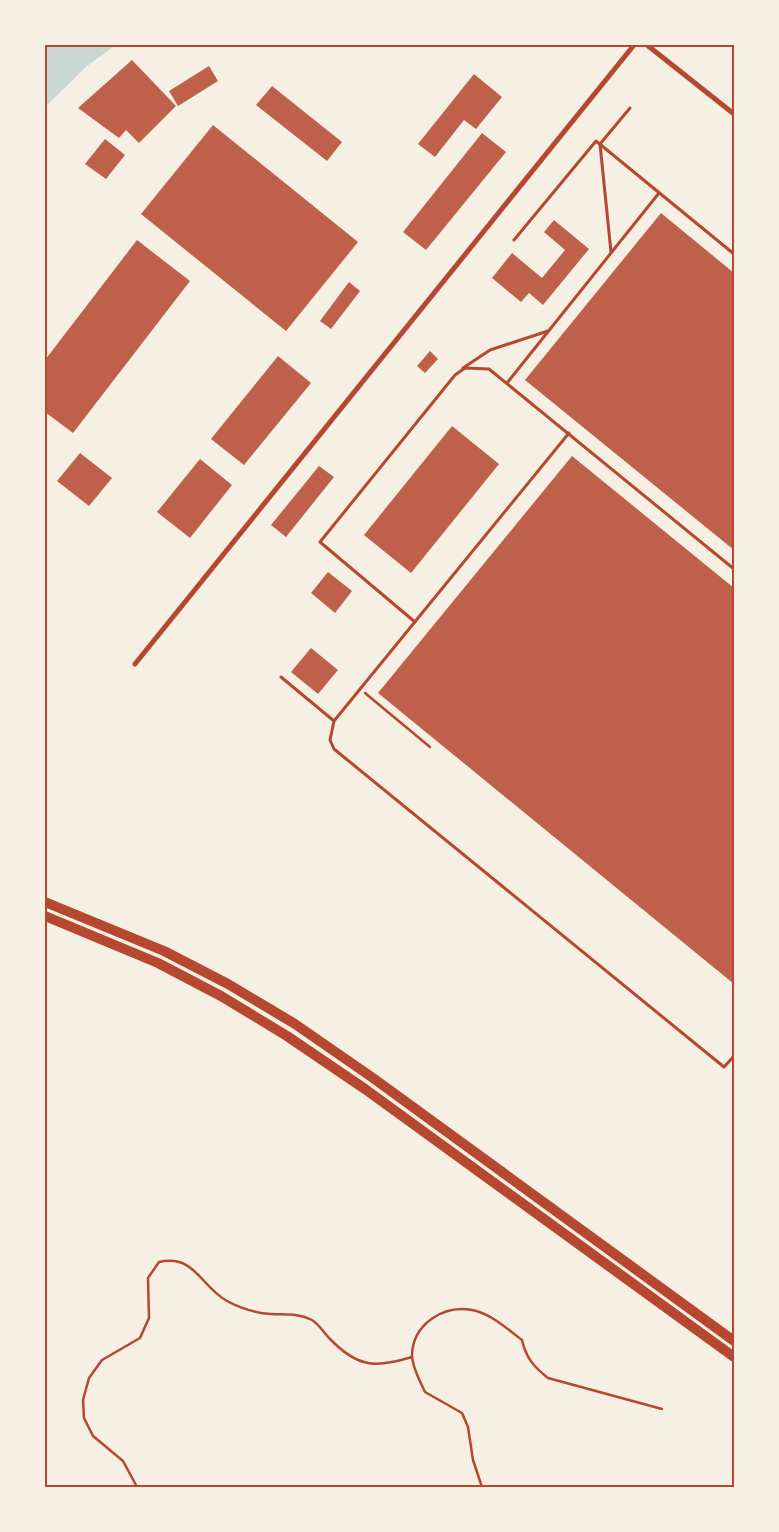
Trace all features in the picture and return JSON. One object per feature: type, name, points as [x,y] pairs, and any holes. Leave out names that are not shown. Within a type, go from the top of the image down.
[{"type":"main road","points":[[45,902],[164,950],[260,1002],[366,1073],[734,1340]]},
{"type":"main road","points":[[45,916],[158,963],[253,1014],[365,1089],[734,1357]]},
{"type":"street","points":[[135,664],[634,45]]},
{"type":"street","points":[[647,45],[734,114]]},
{"type":"lane","points":[[611,253],[600,144],[630,108]]},
{"type":"lane","points":[[514,240],[596,141],[734,254]]},
{"type":"lane","points":[[507,383],[659,193]]},
{"type":"lane","points":[[415,622],[320,542],[455,375],[490,350],[548,331]]},
{"type":"lane","points":[[455,375],[465,368],[478,367],[489,369],[734,569]]},
{"type":"lane","points":[[568,434],[334,721],[330,740],[334,750],[724,1067],[734,1056]]},
{"type":"lane","points":[[281,677],[334,721]]},
{"type":"path","points":[[360,688],[430,747]]},
{"type":"path","points":[[138,1487],[123,1461],[92,1436],[84,1418],[82,1400],[89,1378],[102,1360],[140,1338],[149,1318],[148,1278],[159,1262],[173,1259],[192,1267],[212,1291],[228,1301],[248,1309],[269,1314],[298,1314],[314,1321],[349,1357],[367,1365],[389,1364],[412,1357]]},
{"type":"path","points":[[482,1487],[473,1460],[468,1427],[462,1413],[425,1392],[412,1357],[414,1338],[423,1325],[440,1314],[453,1309],[473,1310],[494,1319],[522,1340],[525,1354],[535,1368],[548,1378],[662,1409]]},
{"type":"shaded area","points":[[45,45],[116,45],[87,66],[45,107]]},
{"type":"building","points":[[132,60],[176,106],[139,143],[126,130],[119,138],[78,108]]},
{"type":"building","points":[[209,66],[218,81],[178,106],[169,91]]},
{"type":"building","points":[[474,74],[502,97],[476,129],[464,120],[435,157],[418,144]]},
{"type":"building","points":[[272,86],[342,142],[327,161],[256,105]]},
{"type":"building","points":[[213,125],[358,242],[286,331],[141,214]]},
{"type":"building","points":[[482,133],[506,152],[426,250],[403,232]]},
{"type":"building","points":[[105,139],[125,155],[106,179],[85,164]]},
{"type":"building","points":[[661,213],[734,273],[734,550],[525,380]]},
{"type":"building","points":[[554,220],[589,249],[543,305],[529,293],[521,302],[492,278],[512,253],[542,278],[565,250],[544,232]]},
{"type":"building","points":[[137,240],[190,281],[73,433],[45,412],[45,360]]},
{"type":"building","points":[[349,282],[360,291],[331,329],[320,321]]},
{"type":"building","points":[[430,351],[438,359],[425,373],[417,366]]},
{"type":"building","points":[[278,356],[311,383],[244,465],[211,439]]},
{"type":"building","points":[[452,426],[499,464],[411,573],[364,535]]},
{"type":"building","points":[[80,453],[112,478],[89,506],[57,481]]},
{"type":"building","points":[[572,456],[734,588],[734,984],[378,693]]},
{"type":"building","points":[[200,459],[232,485],[190,538],[157,512]]},
{"type":"building","points":[[319,466],[334,477],[286,537],[271,525]]},
{"type":"building","points":[[328,572],[352,591],[335,613],[311,593]]},
{"type":"building","points":[[311,648],[338,670],[318,694],[291,672]]}]
